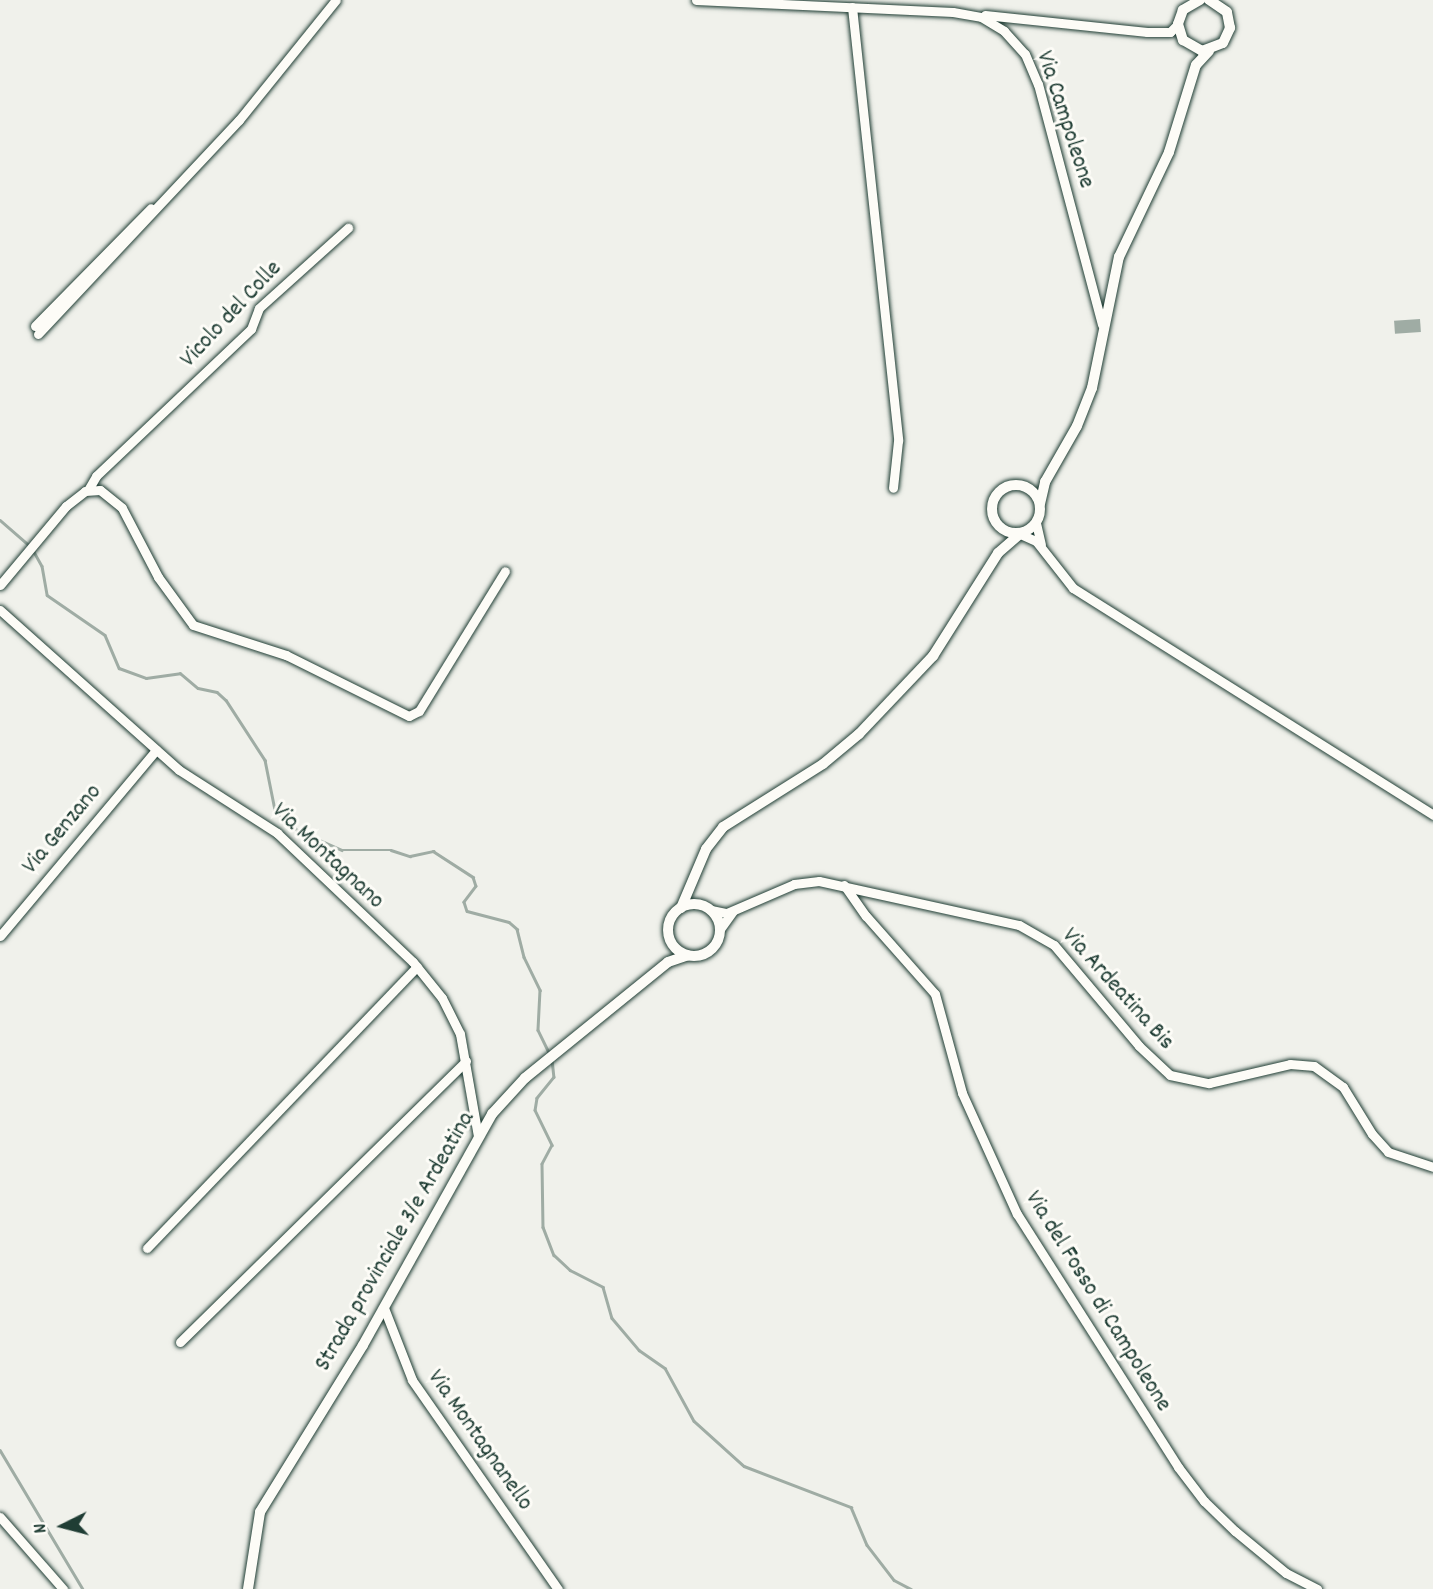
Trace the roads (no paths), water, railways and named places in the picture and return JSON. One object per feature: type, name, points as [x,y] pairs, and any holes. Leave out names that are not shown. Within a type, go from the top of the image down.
[{"type":"main road","points":[[1192,74],[1188,46],[1178,24],[1183,10],[1200,0]]},
{"type":"main road","points":[[1209,0],[1227,12]]},
{"type":"main road","points":[[660,971],[670,952],[671,918],[681,908],[706,849],[723,827],[842,750],[920,670],[952,630],[992,562],[1020,534],[1037,523],[1040,504],[1052,468],[1085,407],[1119,257],[1169,152],[1192,74],[1209,51],[1228,36],[1226,0]]},
{"type":"main road","points":[[1188,46],[1209,51]]},
{"type":"main road","points":[[992,562],[998,537],[992,503],[999,492],[1011,485],[1025,486],[1039,481],[1052,468]]},
{"type":"main road","points":[[1025,486],[1040,504]]},
{"type":"main road","points":[[996,523],[1007,532],[1020,534]]},
{"type":"main road","points":[[670,938],[688,955],[702,955],[713,948],[720,929],[692,885]]},
{"type":"main road","points":[[681,908],[707,908]]},
{"type":"main road","name":"Strada provinciale 3/e Ardeatina","points":[[248,1589],[259,1515],[384,1308],[478,1136],[507,1095],[545,1062],[673,960],[688,955]]},
{"type":"street","points":[[36,330],[239,120],[336,0]]},
{"type":"street","name":"Via Campoleone","points":[[696,0],[966,13],[1004,31],[1028,60],[1099,299],[1102,327]]},
{"type":"street","points":[[852,7],[898,441],[893,488]]},
{"type":"street","points":[[966,13],[1139,32],[1171,32],[1178,24]]},
{"type":"street","name":"Vicolo del Colle","points":[[88,490],[96,476],[251,329],[259,308],[348,228]]},
{"type":"street","points":[[0,585],[59,513],[88,490],[105,492],[122,508],[158,577],[195,626],[286,655],[408,716],[419,711],[505,571]]},
{"type":"street","points":[[1037,523],[1043,549]]},
{"type":"street","points":[[1020,534],[1043,549],[1073,588],[1433,815]]},
{"type":"street","name":"Via Montagnano","points":[[0,610],[184,774],[276,833],[417,966],[451,1014],[466,1061],[478,1136]]},
{"type":"street","name":"Via Genzano","points":[[0,936],[156,750]]},
{"type":"street","name":"Via Ardeatina Bis","points":[[707,908],[735,910],[799,883],[844,885],[1032,930],[1054,945],[1139,1046],[1170,1075],[1204,1084],[1290,1064],[1314,1066],[1343,1087],[1372,1135],[1388,1152],[1433,1167]]},
{"type":"street","name":"Via del Fosso di Campoleone","points":[[844,885],[866,916],[935,994],[962,1093],[1021,1221],[1178,1467],[1204,1501],[1235,1531],[1290,1576],[1317,1589]]},
{"type":"street","name":"Via Ardeatina Bis","points":[[720,929],[735,910]]},
{"type":"street","points":[[147,1248],[417,966]]},
{"type":"street","points":[[180,1342],[466,1061]]},
{"type":"street","name":"Via Montagnanello","points":[[384,1308],[410,1376],[558,1589]]},
{"type":"street","points":[[0,1517],[63,1589]]},
{"type":"waterway","points":[[0,520],[29,545]]},
{"type":"waterway","points":[[33,550],[42,566],[47,595],[105,635],[119,668],[146,678],[180,673],[198,688],[217,692],[226,700],[265,760],[275,810],[297,830],[342,850],[391,850],[410,856],[433,851],[473,877],[476,886],[464,902],[467,911],[509,922],[517,929],[524,957],[540,990],[538,1030],[549,1053]]},
{"type":"waterway","points":[[552,1059],[554,1077],[537,1098],[535,1110],[552,1145],[542,1164],[543,1227],[554,1255],[570,1270],[603,1287],[612,1318],[639,1350],[665,1368],[694,1421],[744,1466],[851,1507],[867,1545],[894,1580],[911,1589]]},
{"type":"waterway","points":[[0,1450],[83,1589]]}]
